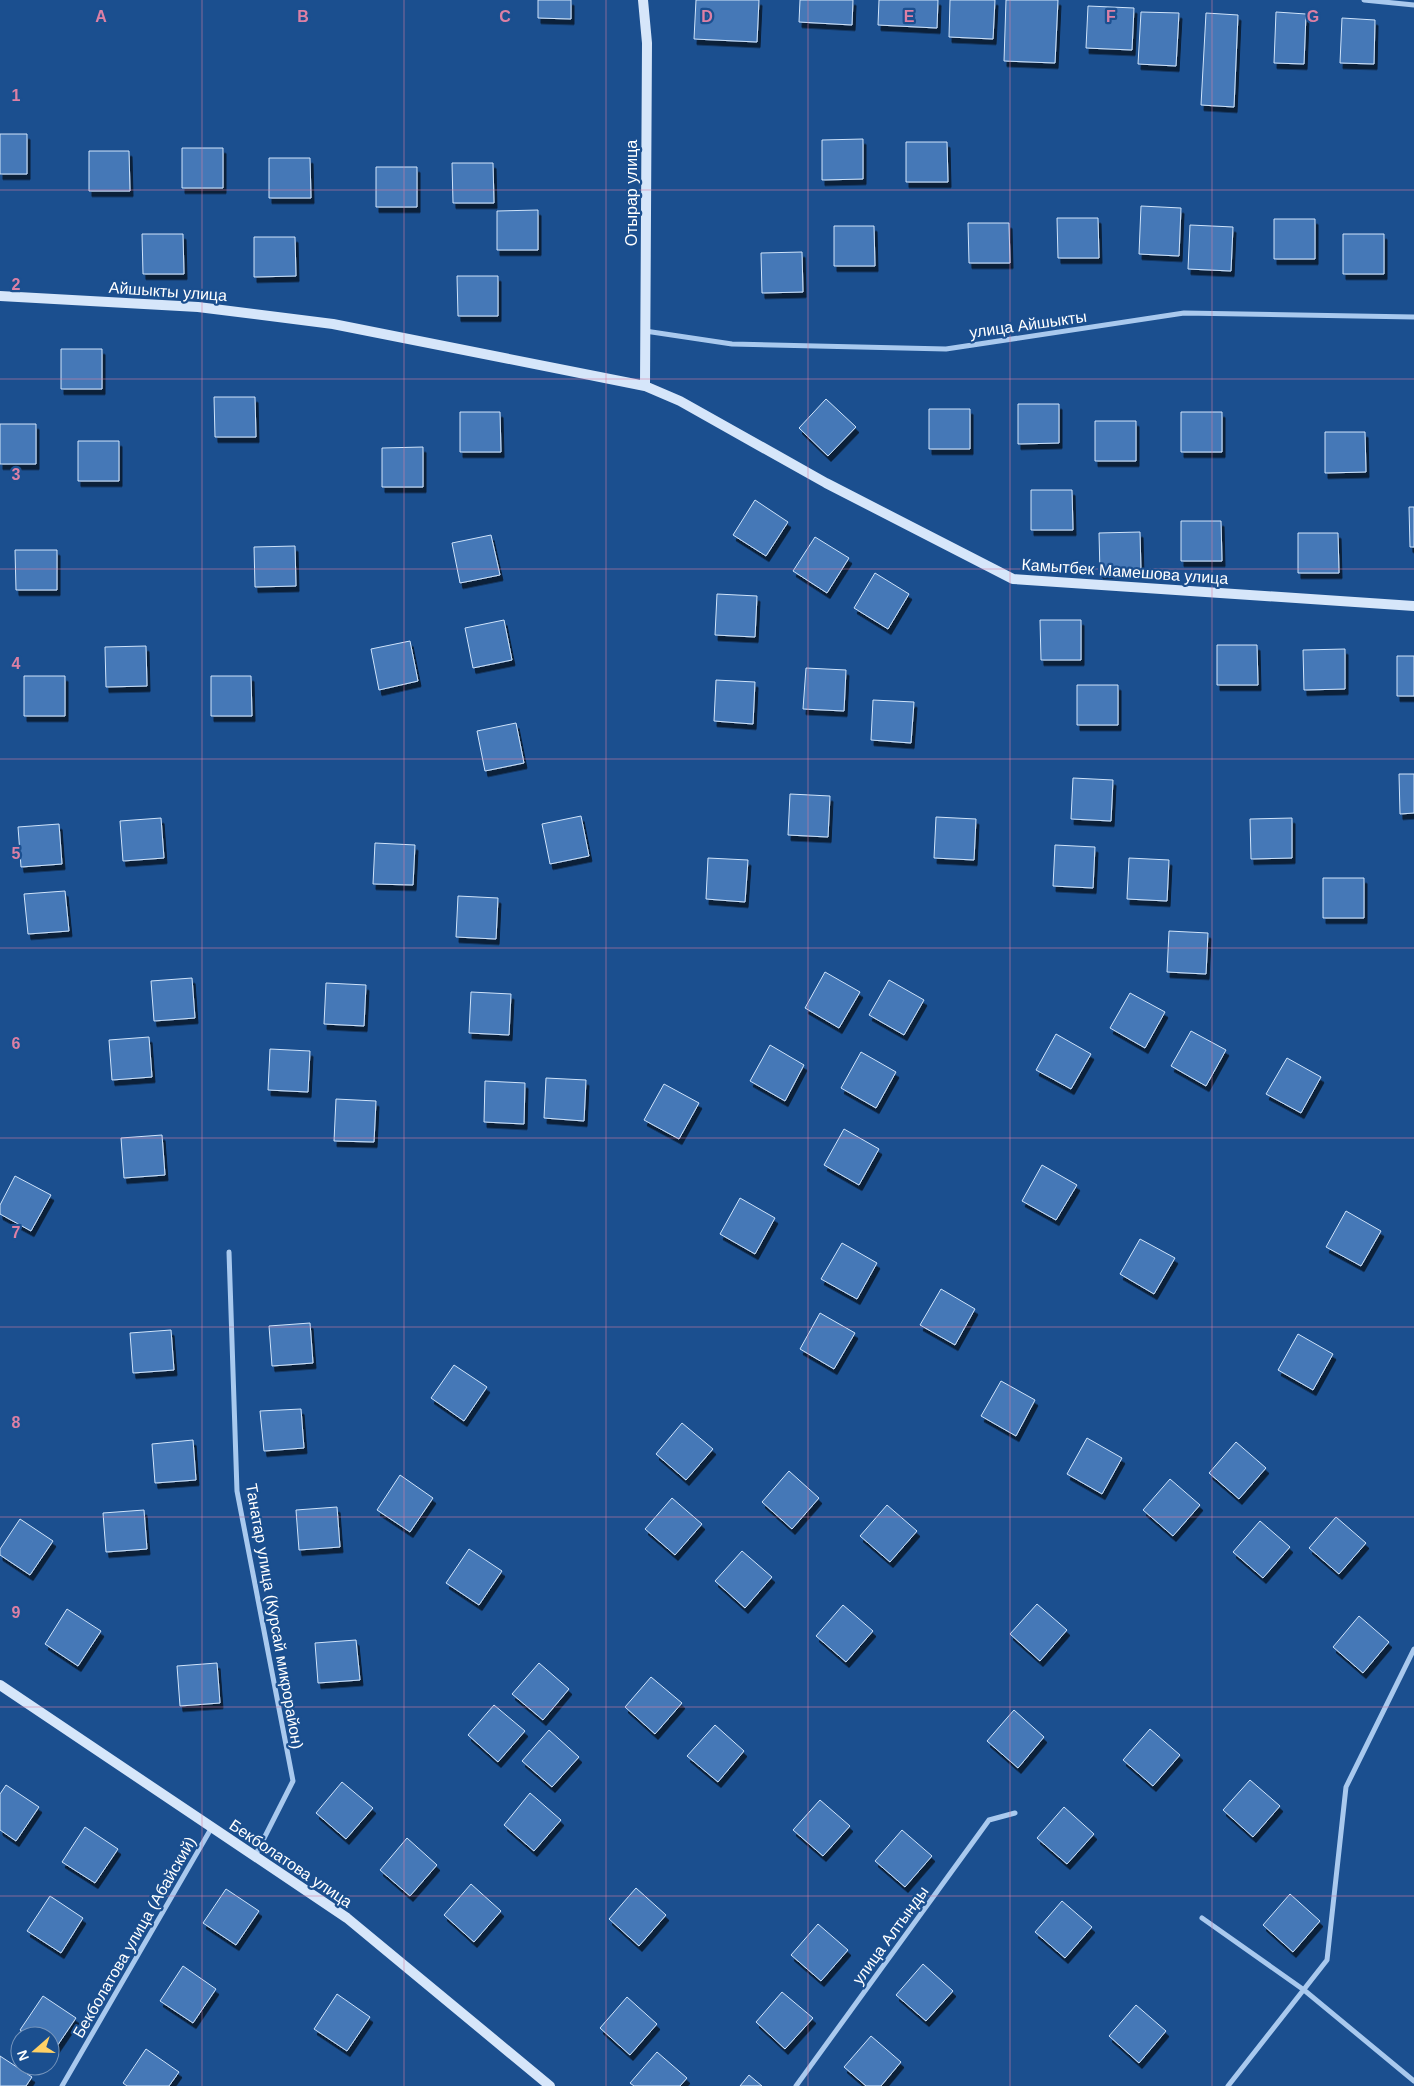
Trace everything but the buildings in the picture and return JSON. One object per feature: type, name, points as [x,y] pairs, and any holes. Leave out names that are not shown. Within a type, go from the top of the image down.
[{"type":"street","name":"Отырар улица","points":[[643,0],[647,43],[645,386]]},
{"type":"street","points":[[1364,0],[1414,5]]},
{"type":"street","name":"Айшыкты улица","points":[[0,296],[198,307],[333,324],[645,386]]},
{"type":"street","name":"улица Айшыкты","points":[[646,331],[732,344],[946,349],[1184,313],[1414,317]]},
{"type":"street","name":"Камытбек Мамешова улица","points":[[645,386],[680,401],[826,483],[1013,579],[1414,606]]},
{"type":"street","name":"Танатар улица (Курсай микрорайон)","points":[[229,1252],[237,1491],[293,1781],[255,1856]]},
{"type":"street","points":[[1228,2086],[1327,1960],[1346,1787],[1414,1649]]},
{"type":"street","name":"Бекболатова улица","points":[[0,1686],[347,1918],[550,2086]]},
{"type":"street","name":"улица Алтынды","points":[[796,2086],[989,1820],[1015,1813]]},
{"type":"street","name":"Бекболатова улица (Абайский)","points":[[62,2086],[212,1828]]},
{"type":"street","points":[[1202,1918],[1304,1990],[1414,2081]]}]
